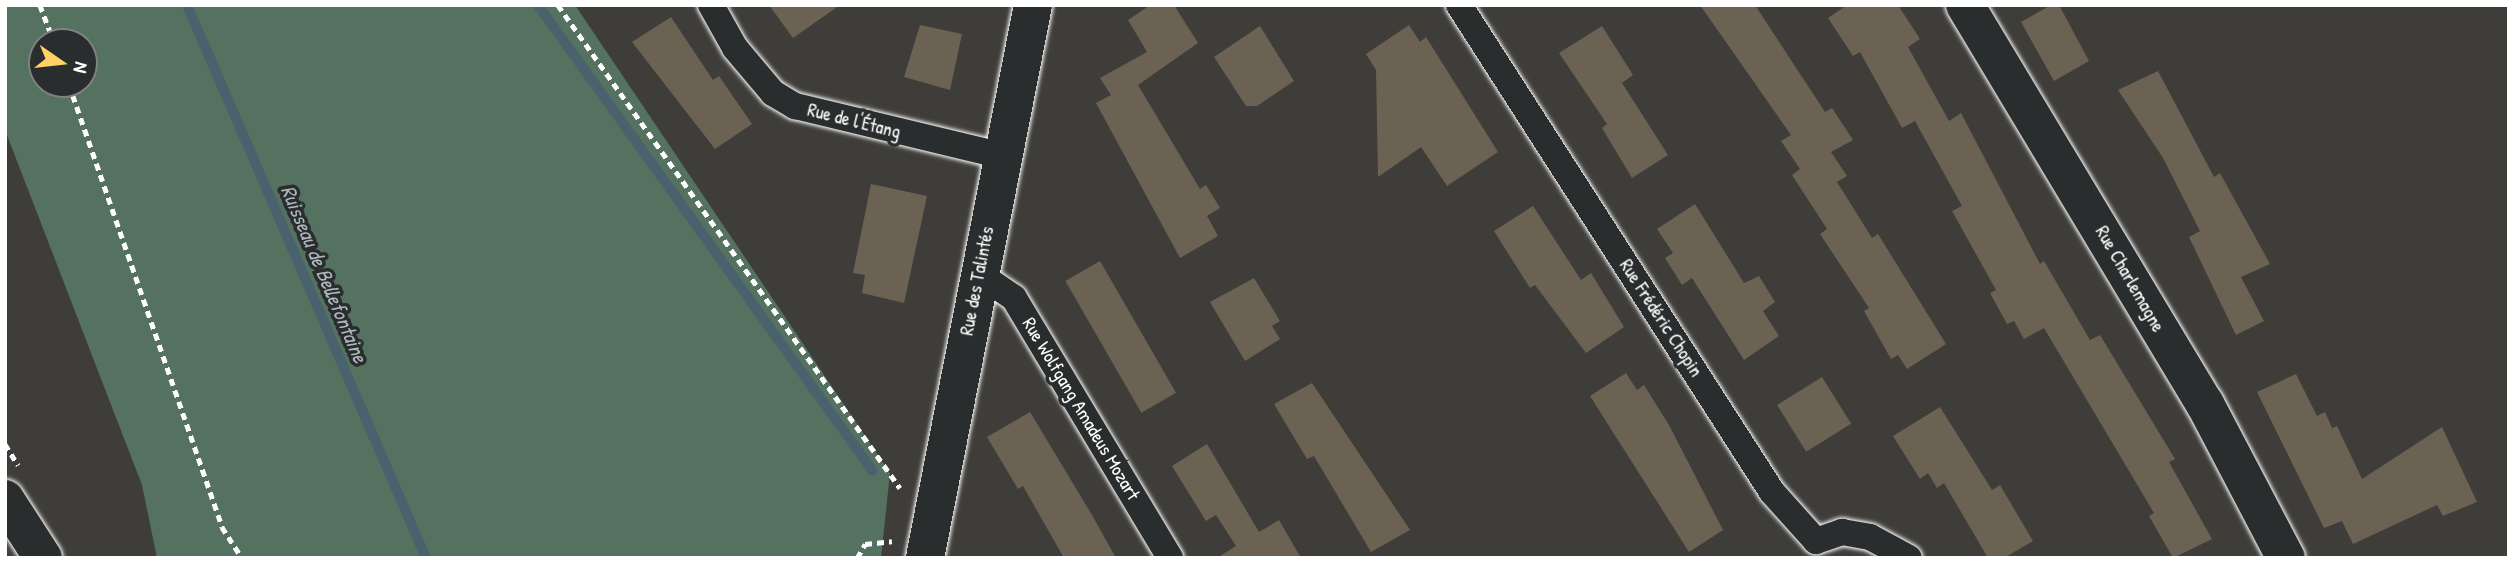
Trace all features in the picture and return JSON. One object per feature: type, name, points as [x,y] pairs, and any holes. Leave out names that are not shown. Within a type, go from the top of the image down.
[{"type":"street","name":"Rue de l'Étang","points":[[711,5],[735,48],[773,93],[795,106],[1003,156]]},
{"type":"street","name":"Rue des Talintés","points":[[927,548],[1033,5]]},
{"type":"street","name":"Rue Frédéric Chopin","points":[[1459,5],[1811,549],[1842,532],[1870,537],[1909,558]]},
{"type":"street","name":"Rue Charlemagne","points":[[1965,5],[2204,404],[2286,558]]},
{"type":"street","name":"Rue Wolfgang Amadeus Mozart","points":[[979,274],[1014,298],[1170,558]]},
{"type":"street","points":[[5,499],[43,558]]},
{"type":"path","points":[[40,5],[49,28]]},
{"type":"path","points":[[558,5],[900,488],[927,548]]},
{"type":"path","points":[[74,98],[222,527],[242,558]]},
{"type":"green space","points":[[5,5],[575,5],[890,473],[881,558],[157,558],[142,485],[5,130]]},
{"type":"building","points":[[769,5],[840,5],[793,38]]},
{"type":"building","points":[[1150,5],[1174,5],[1198,43],[1138,85],[1200,189],[1206,185],[1220,208],[1207,216],[1218,236],[1180,258],[1096,103],[1111,95],[1100,78],[1147,52],[1128,20]]},
{"type":"building","points":[[1700,5],[1755,5],[1825,112],[1832,108],[1853,140],[1831,152],[1847,176],[1837,182],[1872,238],[1878,234],[1946,344],[1907,369],[1898,355],[1891,359],[1864,311],[1869,308],[1820,234],[1827,229],[1792,175],[1800,169],[1781,141],[1791,135]]},
{"type":"building","points":[[1847,5],[1898,5],[1920,39],[1908,47],[1949,121],[1961,113],[2040,264],[2044,261],[2090,340],[2100,335],[2175,459],[2169,462],[2212,539],[2173,558],[2149,516],[2154,513],[2044,328],[2024,339],[2014,321],[2007,324],[1990,293],[1996,290],[1952,211],[1962,206],[1915,121],[1902,128],[1860,52],[1853,56],[1828,18]]},
{"type":"building","points":[[2051,5],[2059,5],[2089,61],[2054,81],[2021,22]]},
{"type":"building","points":[[671,17],[713,80],[719,76],[752,124],[715,149],[632,42]]},
{"type":"building","points":[[920,25],[962,34],[950,90],[904,77]]},
{"type":"building","points":[[1409,25],[1420,42],[1426,37],[1498,152],[1447,186],[1421,147],[1378,177],[1376,70],[1366,54]]},
{"type":"building","points":[[1260,26],[1294,81],[1257,106],[1246,106],[1214,57]]},
{"type":"building","points":[[1602,26],[1633,75],[1622,83],[1668,155],[1632,178],[1602,128],[1607,124],[1559,53]]},
{"type":"building","points":[[2158,71],[2214,177],[2220,173],[2270,264],[2241,277],[2264,321],[2236,335],[2189,237],[2200,231],[2163,158],[2118,90]]},
{"type":"building","points":[[871,184],[927,196],[904,303],[862,293],[865,275],[853,273]]},
{"type":"building","points":[[1695,204],[1744,283],[1759,276],[1775,302],[1763,311],[1779,336],[1744,360],[1692,278],[1682,285],[1665,258],[1673,253],[1657,229]]},
{"type":"building","points":[[1533,206],[1581,280],[1591,273],[1624,327],[1586,353],[1535,285],[1530,288],[1494,231]]},
{"type":"building","points":[[1100,261],[1176,393],[1141,413],[1065,281]]},
{"type":"building","points":[[1254,278],[1280,321],[1272,326],[1280,339],[1245,361],[1210,302]]},
{"type":"building","points":[[1626,373],[1637,390],[1644,385],[1669,425],[1723,530],[1689,552],[1590,396]]},
{"type":"building","points":[[2296,374],[2317,416],[2325,412],[2332,428],[2337,426],[2362,479],[2442,427],[2477,502],[2443,516],[2437,505],[2353,544],[2342,521],[2324,528],[2257,392]]},
{"type":"building","points":[[1822,377],[1851,424],[1806,452],[1777,405]]},
{"type":"building","points":[[1312,383],[1410,530],[1371,552],[1314,456],[1307,459],[1274,404]]},
{"type":"building","points":[[1940,407],[1992,490],[2000,485],[2033,541],[2004,558],[1988,558],[1944,483],[1937,488],[1928,473],[1920,479],[1893,436]]},
{"type":"building","points":[[1030,412],[1116,558],[1064,558],[1023,486],[1018,489],[987,437]]},
{"type":"building","points":[[1207,444],[1259,532],[1279,520],[1301,558],[1217,558],[1236,546],[1216,515],[1206,521],[1172,466]]},
{"type":"waterway","name":"Ruisseau de Bellefontaine","points":[[187,5],[426,558]]},
{"type":"waterway","name":"Ruisseau de Bellefontaine","points":[[538,5],[872,470]]}]
